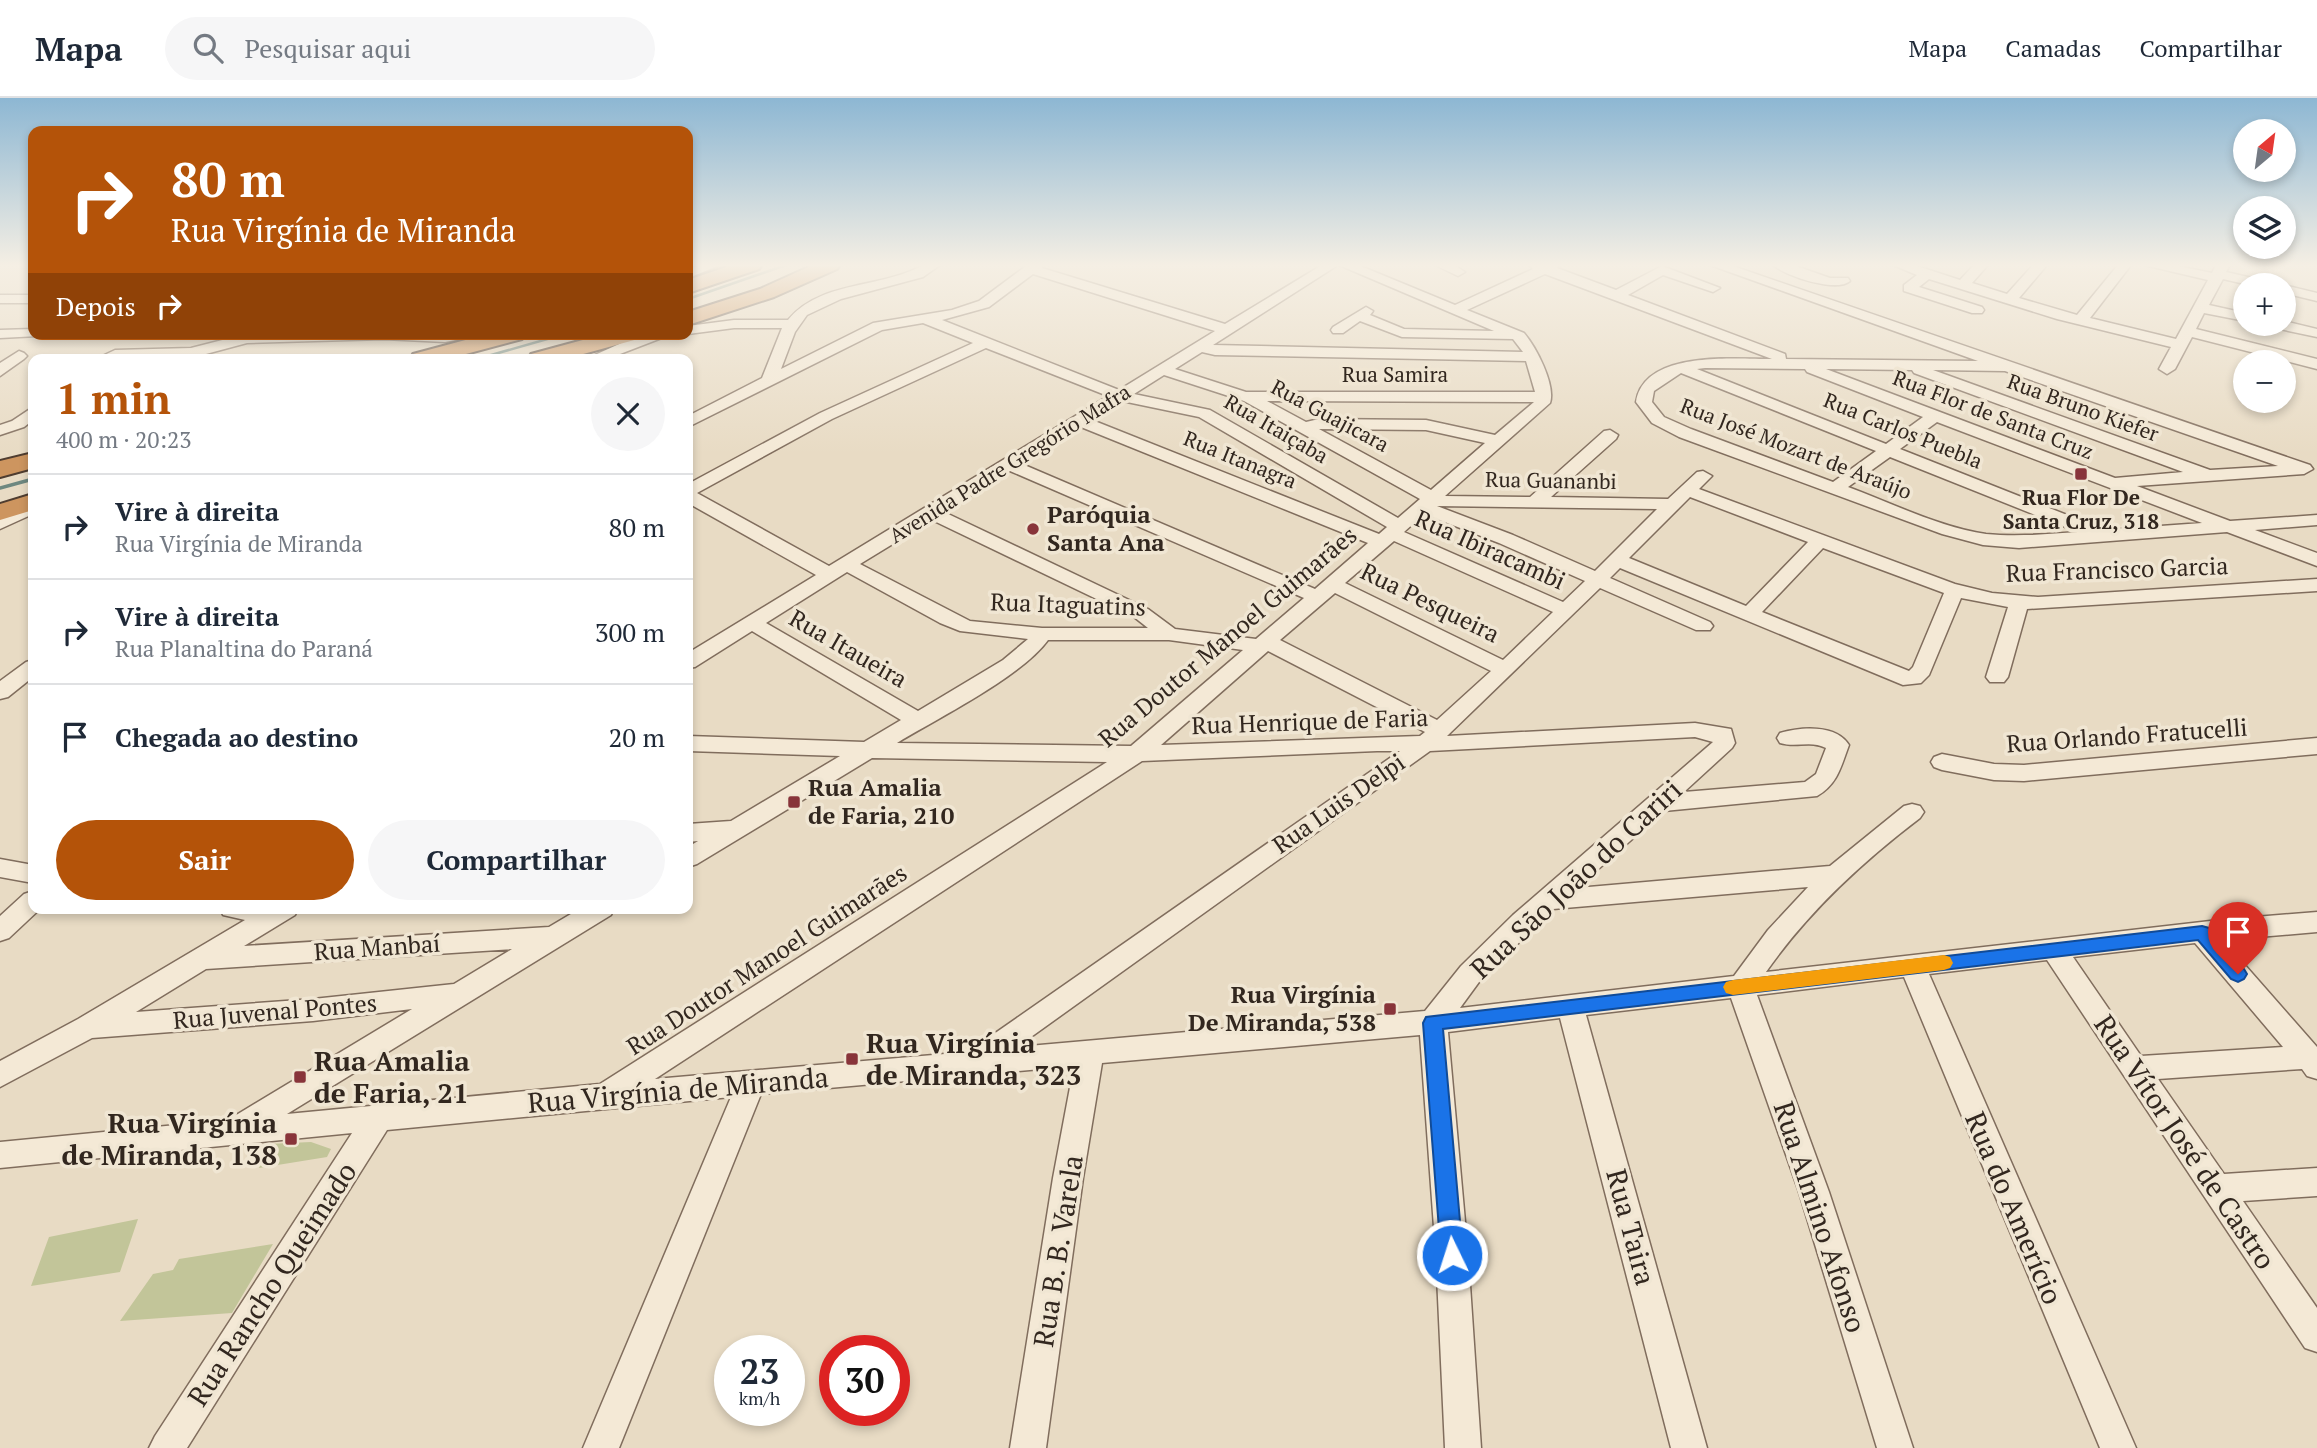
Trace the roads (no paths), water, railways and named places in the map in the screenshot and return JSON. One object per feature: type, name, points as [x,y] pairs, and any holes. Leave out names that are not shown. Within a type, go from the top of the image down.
[{"type":"highway","points":[[440,354],[492,340]]},
{"type":"highway","points":[[557,354],[608,340]]},
{"type":"highway","points":[[0,469],[28,461]]},
{"type":"highway","points":[[0,512],[28,505]]},
{"type":"street","points":[[769,381],[790,328]]},
{"type":"street","points":[[693,419],[874,328]]},
{"type":"street","name":"Rua Itaiçaba","points":[[949,328],[1121,396],[1205,413],[1391,534]]},
{"type":"street","points":[[1222,328],[1228,330]]},
{"type":"street","name":"Avenida Padre Gregório Mafra","points":[[693,659],[1231,328]]},
{"type":"street","points":[[1392,328],[1402,333],[1518,336]]},
{"type":"street","points":[[1500,328],[1518,336],[1527,345],[1544,397]]},
{"type":"street","name":"Rua Flor de Santa Cruz","points":[[1702,328],[2317,560]]},
{"type":"street","points":[[1896,328],[2310,469]]},
{"type":"street","points":[[2121,328],[2317,363]]},
{"type":"street","points":[[2167,369],[2191,328]]},
{"type":"street","points":[[2296,329],[2317,333]]},
{"type":"street","points":[[0,334],[28,333]]},
{"type":"street","points":[[153,354],[191,353],[243,340]]},
{"type":"street","points":[[606,354],[644,340]]},
{"type":"street","points":[[693,488],[826,416],[985,343]]},
{"type":"street","points":[[1200,347],[1215,350],[1532,357]]},
{"type":"street","points":[[0,371],[19,356]]},
{"type":"street","name":"Rua José Mozart de Araújo","points":[[2004,366],[1730,362],[1681,368],[1650,385],[1643,394],[1647,409],[1658,420],[1709,442],[1948,530],[1983,539],[2019,542],[2107,537],[2317,520]]},
{"type":"street","name":"Rua Bruno Kiefer","points":[[1907,365],[2206,475]]},
{"type":"street","name":"Rua Carlos Puebla","points":[[1681,368],[2107,537]]},
{"type":"street","name":"Rua Guajicara","points":[[1163,370],[1247,396],[1305,427],[1428,502],[1703,626]]},
{"type":"street","name":"Rua Samira","points":[[1247,396],[1544,397]]},
{"type":"street","name":"Rua Doutor Manoel Guimarães","points":[[604,1096],[1136,754],[1539,406],[1544,397]]},
{"type":"street","points":[[4,430],[28,415]]},
{"type":"street","points":[[1836,488],[1935,416]]},
{"type":"street","name":"Rua Itanagra","points":[[1081,421],[1391,534]]},
{"type":"street","points":[[1305,427],[1319,424],[1426,425],[1498,440]]},
{"type":"street","points":[[1533,504],[1610,435]]},
{"type":"street","name":"Rua Pesqueira","points":[[1010,465],[1325,590],[1504,669]]},
{"type":"street","points":[[2112,483],[2310,469]]},
{"type":"street","name":"Rua Guananbi","points":[[1428,502],[1533,504],[1688,490]]},
{"type":"street","name":"Rua Francisco Garcia","points":[[1688,490],[1954,591],[2019,603],[2317,585]]},
{"type":"street","name":"Rua Luis Delpi","points":[[972,1064],[1432,737],[1567,611],[1688,490]]},
{"type":"street","name":"Rua Itaguatins","points":[[693,499],[791,556],[839,570],[961,625],[987,631],[1169,634],[1262,644],[1432,737]]},
{"type":"street","points":[[0,524],[28,507]]},
{"type":"street","points":[[932,513],[1141,613],[1169,634]]},
{"type":"street","name":"Rua Ibiracambi","points":[[1391,534],[1567,611]]},
{"type":"street","points":[[1748,615],[1821,540]]},
{"type":"street","points":[[1618,560],[1893,676],[1909,679],[1918,676],[1922,670],[1954,591]]},
{"type":"street","points":[[1997,677],[2019,603]]},
{"type":"street","name":"Rua Itaueira","points":[[752,623],[917,720]]},
{"type":"street","points":[[693,855],[1023,656],[1042,634]]},
{"type":"street","points":[[0,692],[28,671]]},
{"type":"street","name":"Rua Henrique de Faria","points":[[693,743],[869,750],[1136,754],[1377,743],[1432,737],[1695,730],[1723,734]]},
{"type":"street","name":"Rua São João do Cariri","points":[[1433,1023],[1470,974],[1548,900],[1718,750],[1724,743],[1723,734]]},
{"type":"street","points":[[1657,803],[1816,788],[1826,777],[1838,748],[1837,743],[1821,736],[1788,738]]},
{"type":"street","name":"Rua Orlando Fratucelli","points":[[1942,762],[1994,772],[2024,773],[2317,746]]},
{"type":"street","points":[[1741,986],[1779,934],[1835,875],[1852,858],[1912,812]]},
{"type":"street","points":[[693,832],[738,828]]},
{"type":"street","points":[[0,868],[28,873]]},
{"type":"street","points":[[1548,900],[1835,875]]},
{"type":"street","points":[[0,931],[28,906]]},
{"type":"street","points":[[0,1075],[88,1027],[277,914]]},
{"type":"street","points":[[234,1132],[591,914]]},
{"type":"street","name":"Rua Virgínia de Miranda","points":[[0,1155],[604,1096],[1433,1023],[2053,949],[2317,922]]},
{"type":"street","points":[[2202,933],[2313,1062]]},
{"type":"street","name":"Rua Manbaí","points":[[202,960],[552,937]]},
{"type":"street","name":"Rua Vítor José de Castro","points":[[2053,949],[2317,1336]]},
{"type":"street","name":"Rua do Amerício","points":[[1912,966],[2118,1448]]},
{"type":"street","name":"Rua Almino Afonso","points":[[1741,986],[1814,1192],[1895,1448]]},
{"type":"street","name":"Rua Juvenal Pontes","points":[[88,1027],[313,1010],[461,992]]},
{"type":"street","name":"Rua Taira","points":[[1570,1006],[1689,1448]]},
{"type":"street","points":[[1433,1023],[1452,1255],[1463,1448]]},
{"type":"street","name":"Rua B. B. Varela","points":[[1028,1448],[1068,1178],[1090,1053]]},
{"type":"street","points":[[2135,1068],[2313,1062]]},
{"type":"street","points":[[601,1448],[751,1084]]},
{"type":"street","name":"Rua Rancho Queimado","points":[[167,1448],[378,1119]]},
{"type":"street","points":[[2215,1189],[2317,1182]]},
{"type":"waterway","points":[[495,354],[544,340]]},
{"type":"waterway","points":[[0,488],[28,480]]},
{"type":"place","name":"Rua Flor De Santa Cruz, 318","points":[[2081,474]]},
{"type":"place","name":"Paróquia Santa Ana","points":[[1033,529]]},
{"type":"place","name":"Rua Amalia de Faria, 210","points":[[794,802]]},
{"type":"place","name":"Rua Virgínia De Miranda, 538","points":[[1390,1009]]},
{"type":"place","name":"Rua Virgínia de Miranda, 323","points":[[852,1059]]},
{"type":"place","name":"Rua Amalia de Faria, 21","points":[[300,1077]]},
{"type":"place","name":"Rua Virgínia de Miranda, 138","points":[[291,1139]]}]
